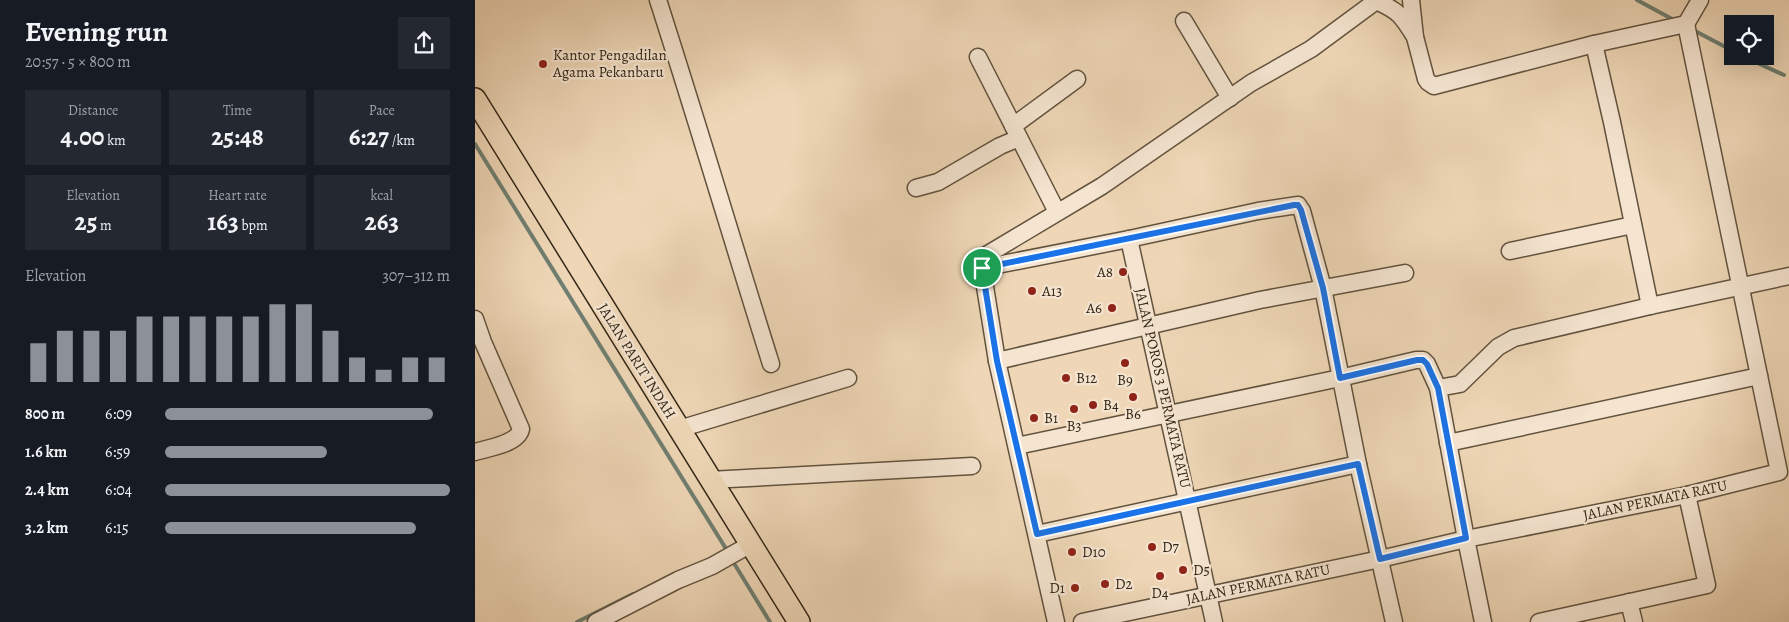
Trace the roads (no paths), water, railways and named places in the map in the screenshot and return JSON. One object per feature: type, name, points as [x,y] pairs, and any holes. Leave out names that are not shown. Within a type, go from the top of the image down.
[{"type":"main road","name":"JALAN PARIT INDAH","points":[[475,99],[711,480],[745,547],[799,622]]},
{"type":"street","points":[[658,0],[771,364]]},
{"type":"street","points":[[1056,622],[997,361],[982,268],[983,257],[1102,186],[1251,83],[1311,49],[1376,0],[1401,15],[1415,37]]},
{"type":"street","points":[[1411,0],[1415,37],[1426,79],[1434,86],[1593,44],[1686,24],[1699,0]]},
{"type":"street","points":[[1183,20],[1230,98]]},
{"type":"street","name":"JALAN PERMATA RATU","points":[[1082,622],[1380,559],[1466,538],[1687,496],[1784,471],[1759,376],[1686,24]]},
{"type":"street","points":[[1593,44],[1612,122],[1650,306]]},
{"type":"street","points":[[978,57],[1057,212]]},
{"type":"street","points":[[916,188],[938,182],[1000,146],[1077,79]]},
{"type":"street","points":[[982,268],[1257,211],[1298,205],[1323,288],[1358,464],[1394,622]]},
{"type":"street","points":[[1510,252],[1633,225]]},
{"type":"street","name":"JALAN POROS 3 PERMATA RATU","points":[[1129,239],[1214,622]]},
{"type":"street","points":[[997,361],[1260,300],[1405,273]]},
{"type":"street","points":[[1438,388],[1459,384],[1498,347],[1514,338],[1789,276]]},
{"type":"street","points":[[475,319],[479,345],[521,429],[519,436],[512,440],[475,452]]},
{"type":"street","points":[[1017,446],[1423,360],[1427,364],[1438,388],[1483,622]]},
{"type":"street","points":[[1448,443],[1759,376]]},
{"type":"street","points":[[679,429],[848,378]]},
{"type":"street","points":[[1037,534],[1358,464]]},
{"type":"street","points":[[711,480],[972,466]]},
{"type":"street","points":[[1539,622],[1707,585],[1687,496]]},
{"type":"street","points":[[596,622],[678,580],[712,566],[745,547]]},
{"type":"street","points":[[1629,602],[1633,622]]},
{"type":"waterway","points":[[1637,0],[1674,20]]},
{"type":"waterway","points":[[1697,32],[1724,46]]},
{"type":"waterway","points":[[1762,65],[1784,75]]},
{"type":"waterway","points":[[475,144],[728,552]]},
{"type":"waterway","points":[[732,560],[770,622]]},
{"type":"waterway","points":[[577,622],[633,594]]},
{"type":"place","name":"Kantor Pengadilan Agama Pekanbaru","points":[[543,64]]},
{"type":"place","name":"A8","points":[[1123,272]]},
{"type":"place","name":"A13","points":[[1032,291]]},
{"type":"place","name":"A6","points":[[1112,308]]},
{"type":"place","name":"B9","points":[[1125,363]]},
{"type":"place","name":"B12","points":[[1066,378]]},
{"type":"place","name":"B6","points":[[1133,397]]},
{"type":"place","name":"B4","points":[[1093,405]]},
{"type":"place","name":"B3","points":[[1074,409]]},
{"type":"place","name":"B1","points":[[1034,418]]},
{"type":"place","name":"D7","points":[[1152,547]]},
{"type":"place","name":"D10","points":[[1072,552]]},
{"type":"place","name":"D5","points":[[1183,570]]},
{"type":"place","name":"D4","points":[[1160,576]]},
{"type":"place","name":"D2","points":[[1105,584]]},
{"type":"place","name":"D1","points":[[1075,588]]}]
